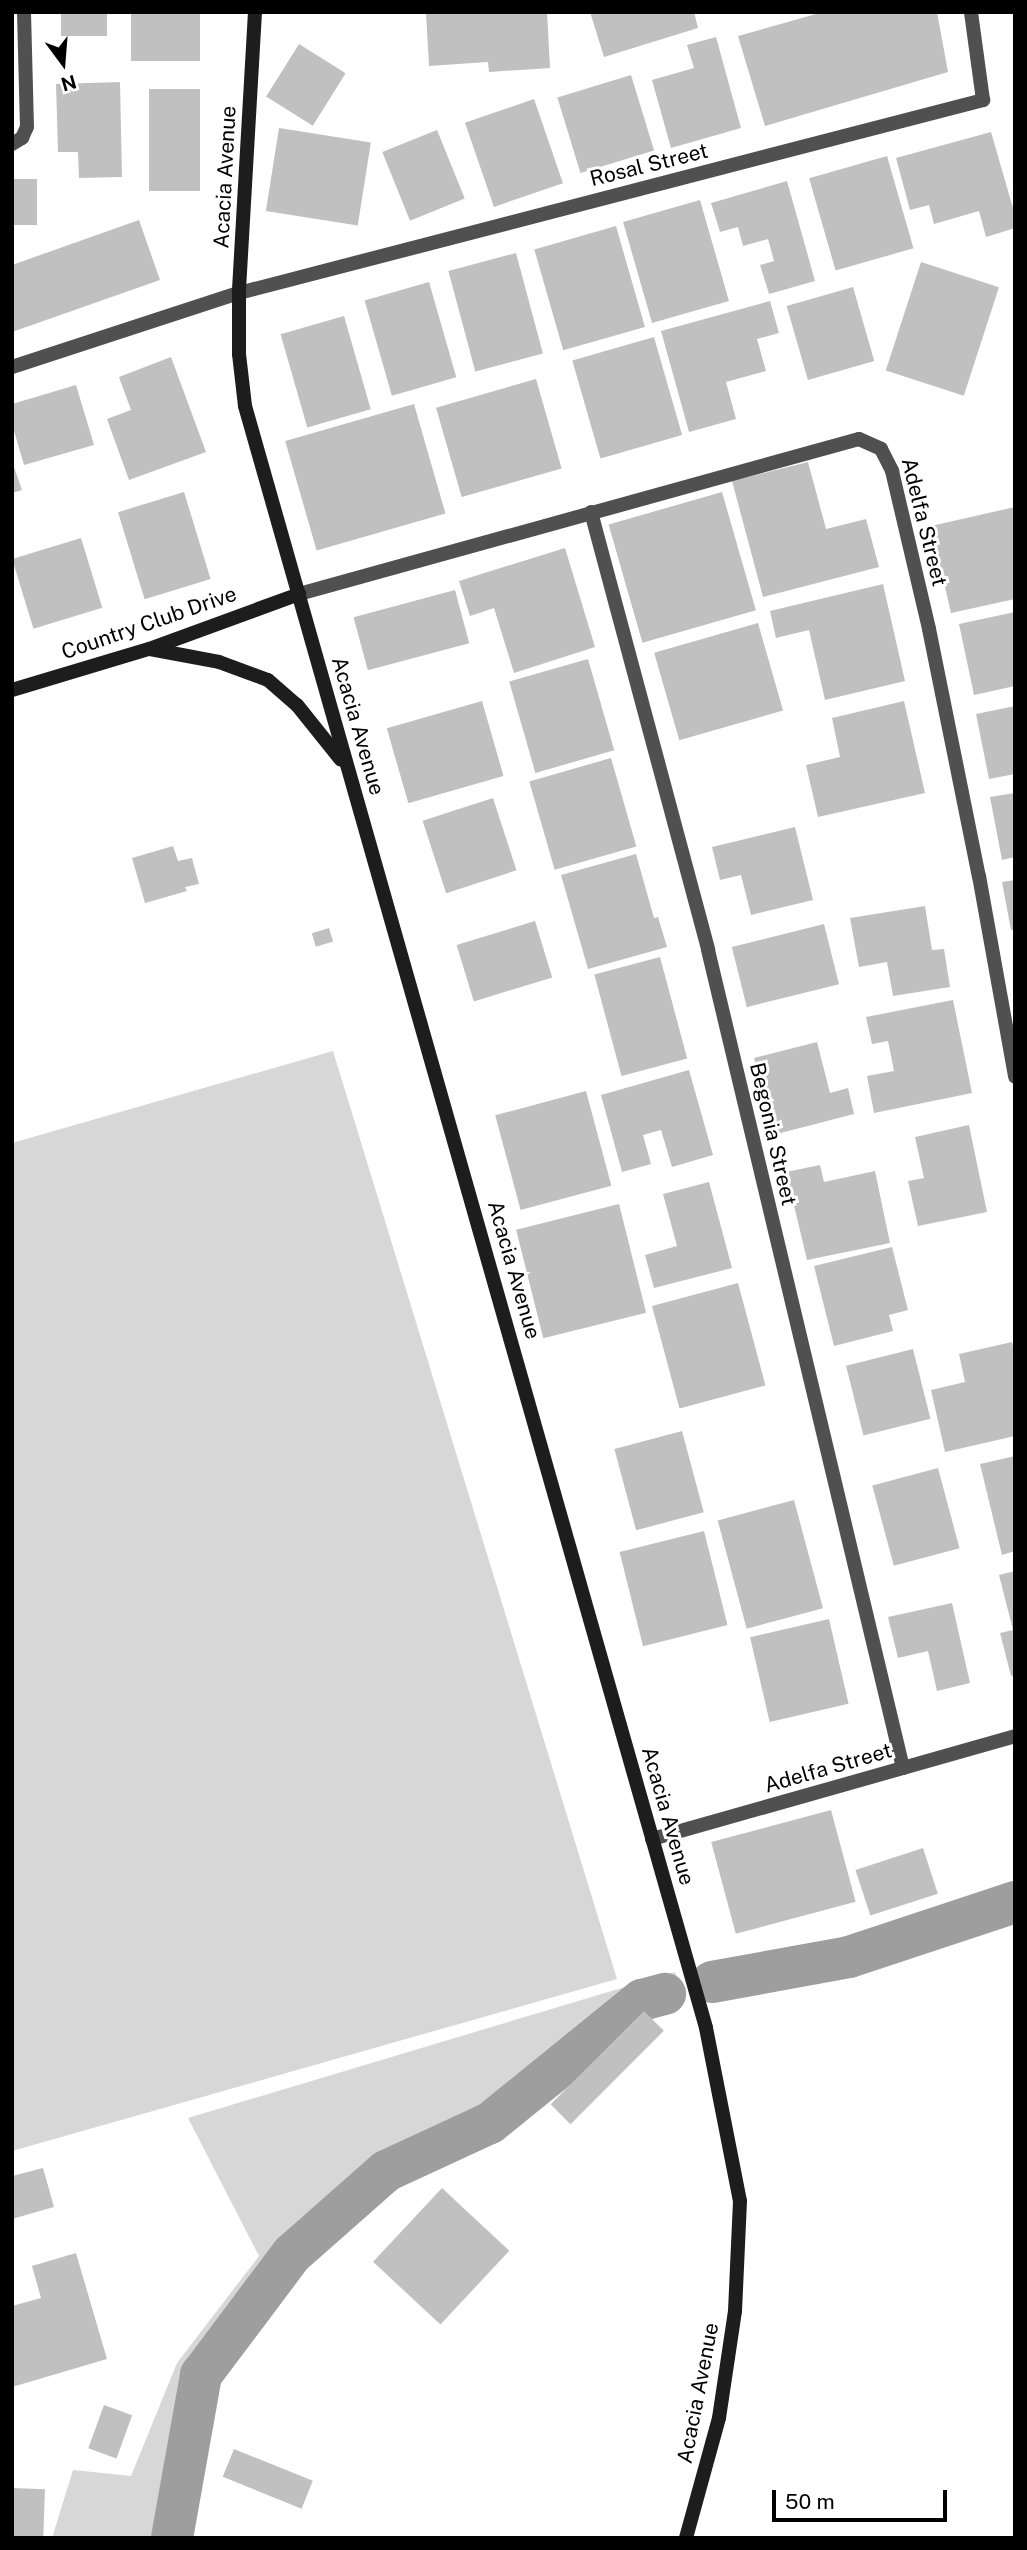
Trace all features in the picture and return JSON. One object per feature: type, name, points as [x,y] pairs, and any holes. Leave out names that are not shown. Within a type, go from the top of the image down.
[{"type":"street","points":[[12,144],[22,138],[27,127],[24,12]]},
{"type":"street","name":"Acacia Avenue","points":[[256,12],[239,293],[239,354],[244,407],[706,2028],[740,2201],[735,2311],[719,2418],[687,2538]]},
{"type":"street","name":"Rosal Street","points":[[239,293],[983,100],[971,12]]},
{"type":"street","points":[[12,367],[239,293]]},
{"type":"street","name":"Adelfa Street","points":[[299,594],[859,439],[870,442],[888,458],[929,629],[979,876],[1015,1077]]},
{"type":"street","name":"Begonia Street","points":[[592,512],[708,950],[903,1768]]},
{"type":"street","name":"Country Club Drive","points":[[12,690],[149,649],[299,594]]},
{"type":"street","points":[[149,649],[219,662],[268,680],[305,715],[348,770]]},
{"type":"street","name":"Adelfa Street","points":[[652,1839],[1015,1736]]},
{"type":"shaded area","points":[[333,1051],[617,1979],[12,2151],[12,1143]]},
{"type":"shaded area","points":[[675,1972],[684,1997],[641,2009],[626,2008],[485,2119],[376,2171],[268,2266],[194,2368],[162,2480],[152,2538],[52,2538],[73,2470],[131,2476],[177,2363],[259,2256],[188,2118]]},
{"type":"building","points":[[61,12],[107,12],[107,36],[61,36]]},
{"type":"building","points":[[131,12],[200,12],[200,61],[131,61]]},
{"type":"building","points":[[426,12],[547,12],[550,68],[489,72],[488,62],[429,66]]},
{"type":"building","points":[[590,12],[694,12],[698,28],[604,57]]},
{"type":"building","points":[[823,12],[937,12],[948,72],[765,126],[738,36]]},
{"type":"building","points":[[716,37],[741,128],[671,148],[652,80],[694,68],[687,45]]},
{"type":"building","points":[[299,44],[346,73],[313,126],[266,97]]},
{"type":"building","points":[[631,75],[654,151],[580,173],[557,98]]},
{"type":"building","points":[[120,82],[122,177],[79,178],[78,152],[58,152],[56,84]]},
{"type":"building","points":[[149,89],[200,89],[200,191],[149,191]]},
{"type":"building","points":[[534,99],[563,183],[494,207],[465,123]]},
{"type":"building","points":[[279,128],[371,143],[358,226],[266,211]]},
{"type":"building","points":[[437,130],[465,199],[410,221],[382,152]]},
{"type":"building","points":[[991,132],[1015,215],[1015,228],[986,237],[979,211],[934,224],[929,205],[910,210],[896,158]]},
{"type":"building","points":[[887,156],[913,248],[836,271],[809,178]]},
{"type":"building","points":[[12,179],[37,179],[37,225],[12,225]]},
{"type":"building","points":[[787,181],[815,281],[769,294],[760,265],[774,261],[768,239],[743,246],[738,227],[720,232],[711,203]]},
{"type":"building","points":[[700,200],[729,301],[652,323],[623,222]]},
{"type":"building","points":[[139,220],[160,280],[12,332],[12,265]]},
{"type":"building","points":[[616,226],[645,327],[563,350],[534,249]]},
{"type":"building","points":[[516,253],[543,353],[475,372],[448,271]]},
{"type":"building","points":[[921,262],[999,287],[964,396],[886,370]]},
{"type":"building","points":[[429,282],[456,377],[392,396],[365,300]]},
{"type":"building","points":[[853,287],[874,361],[808,380],[787,306]]},
{"type":"building","points":[[770,301],[779,333],[757,339],[766,371],[726,382],[736,419],[689,432],[661,331]]},
{"type":"building","points":[[344,316],[371,409],[307,427],[281,334]]},
{"type":"building","points":[[654,337],[682,435],[600,458],[572,360]]},
{"type":"building","points":[[171,357],[206,452],[129,480],[107,419],[131,410],[119,377]]},
{"type":"building","points":[[536,379],[562,468],[462,497],[436,408]]},
{"type":"building","points":[[76,385],[94,445],[24,465],[12,424],[12,404]]},
{"type":"building","points":[[414,404],[445,514],[317,551],[285,441]]},
{"type":"building","points":[[12,461],[22,490],[12,493]]},
{"type":"building","points":[[808,462],[826,529],[866,519],[879,567],[763,597],[732,481]]},
{"type":"building","points":[[184,492],[211,579],[145,599],[118,512]]},
{"type":"building","points":[[722,492],[756,610],[642,643],[609,525]]},
{"type":"building","points":[[1015,507],[1015,599],[951,613],[931,526]]},
{"type":"building","points":[[81,538],[102,608],[33,629],[12,559]]},
{"type":"building","points":[[565,548],[595,647],[514,673],[494,608],[470,616],[459,581]]},
{"type":"building","points":[[883,584],[905,681],[825,700],[809,630],[776,638],[770,611]]},
{"type":"building","points":[[455,590],[469,643],[368,670],[354,617]]},
{"type":"building","points":[[1015,612],[1015,686],[974,695],[959,624]]},
{"type":"building","points":[[758,623],[783,710],[679,740],[654,653]]},
{"type":"building","points":[[588,659],[614,750],[535,773],[509,682]]},
{"type":"building","points":[[482,701],[503,776],[408,803],[387,728]]},
{"type":"building","points":[[904,701],[925,793],[818,817],[806,765],[840,757],[832,718]]},
{"type":"building","points":[[1015,706],[1015,774],[989,779],[976,714]]},
{"type":"building","points":[[611,758],[636,846],[555,870],[529,781]]},
{"type":"building","points":[[1015,793],[1015,857],[1002,860],[990,797]]},
{"type":"building","points":[[493,798],[516,870],[446,893],[423,821]]},
{"type":"building","points":[[795,827],[813,900],[751,915],[741,875],[720,880],[712,847]]},
{"type":"building","points":[[173,846],[178,861],[192,858],[199,884],[185,887],[187,891],[145,903],[132,858]]},
{"type":"building","points":[[636,854],[654,918],[658,917],[667,947],[588,969],[561,875]]},
{"type":"building","points":[[1015,880],[1015,929],[1011,930],[1002,882]]},
{"type":"building","points":[[925,906],[932,950],[944,949],[950,987],[893,996],[887,962],[859,967],[850,918]]},
{"type":"building","points":[[535,921],[552,977],[474,1001],[457,945]]},
{"type":"building","points":[[824,924],[839,984],[747,1007],[732,947]]},
{"type":"building","points":[[329,928],[333,941],[316,947],[312,933]]},
{"type":"building","points":[[660,957],[687,1058],[621,1076],[594,975]]},
{"type":"building","points":[[953,1000],[972,1093],[874,1113],[867,1076],[894,1071],[888,1041],[872,1044],[866,1017]]},
{"type":"building","points":[[817,1042],[830,1093],[848,1088],[854,1114],[773,1135],[754,1058]]},
{"type":"building","points":[[689,1070],[713,1155],[672,1167],[661,1130],[643,1135],[651,1164],[622,1172],[601,1095]]},
{"type":"building","points":[[586,1091],[611,1186],[521,1210],[495,1115]]},
{"type":"building","points":[[969,1125],[987,1212],[918,1226],[908,1181],[924,1178],[915,1137]]},
{"type":"building","points":[[820,1165],[824,1182],[875,1171],[890,1243],[807,1260],[786,1172]]},
{"type":"building","points":[[709,1182],[732,1268],[654,1288],[645,1255],[677,1246],[663,1194]]},
{"type":"building","points":[[619,1204],[646,1313],[543,1338],[516,1230]]},
{"type":"building","points":[[892,1247],[908,1310],[889,1315],[893,1331],[834,1346],[814,1266]]},
{"type":"building","points":[[738,1283],[765,1385],[679,1408],[652,1306]]},
{"type":"building","points":[[1012,1342],[1015,1355],[1015,1436],[945,1452],[931,1390],[965,1382],[959,1354]]},
{"type":"building","points":[[913,1349],[930,1419],[863,1436],[846,1366]]},
{"type":"building","points":[[682,1431],[704,1512],[636,1530],[614,1449]]},
{"type":"building","points":[[1015,1456],[1015,1551],[1002,1555],[980,1464]]},
{"type":"building","points":[[938,1468],[959,1548],[894,1566],[872,1486]]},
{"type":"building","points":[[794,1500],[823,1608],[747,1629],[718,1520]]},
{"type":"building","points":[[704,1531],[727,1625],[643,1646],[620,1552]]},
{"type":"building","points":[[1015,1571],[1015,1675],[1011,1676],[1000,1633],[1013,1630],[999,1575]]},
{"type":"building","points":[[952,1603],[970,1683],[937,1691],[928,1651],[898,1658],[888,1617]]},
{"type":"building","points":[[829,1619],[849,1704],[770,1722],[750,1637]]},
{"type":"building","points":[[831,1810],[856,1902],[736,1934],[711,1842]]},
{"type":"building","points":[[923,1848],[938,1894],[870,1916],[855,1870]]},
{"type":"building","points":[[644,2011],[664,2031],[570,2124],[551,2104]]},
{"type":"building","points":[[43,2168],[54,2207],[12,2219],[12,2176]]},
{"type":"building","points":[[442,2188],[509,2251],[440,2325],[373,2262]]},
{"type":"building","points":[[76,2253],[107,2359],[12,2387],[12,2306],[41,2298],[32,2266]]},
{"type":"building","points":[[104,2405],[132,2415],[116,2458],[88,2448]]},
{"type":"building","points":[[234,2449],[313,2481],[302,2509],[223,2477]]},
{"type":"building","points":[[12,2488],[45,2489],[43,2538],[12,2538]]},
{"type":"waterway","points":[[712,1982],[849,1957],[1015,1902]]},
{"type":"waterway","points":[[172,2538],[201,2375],[292,2254],[386,2171],[490,2123],[642,2000],[665,1994]]}]
